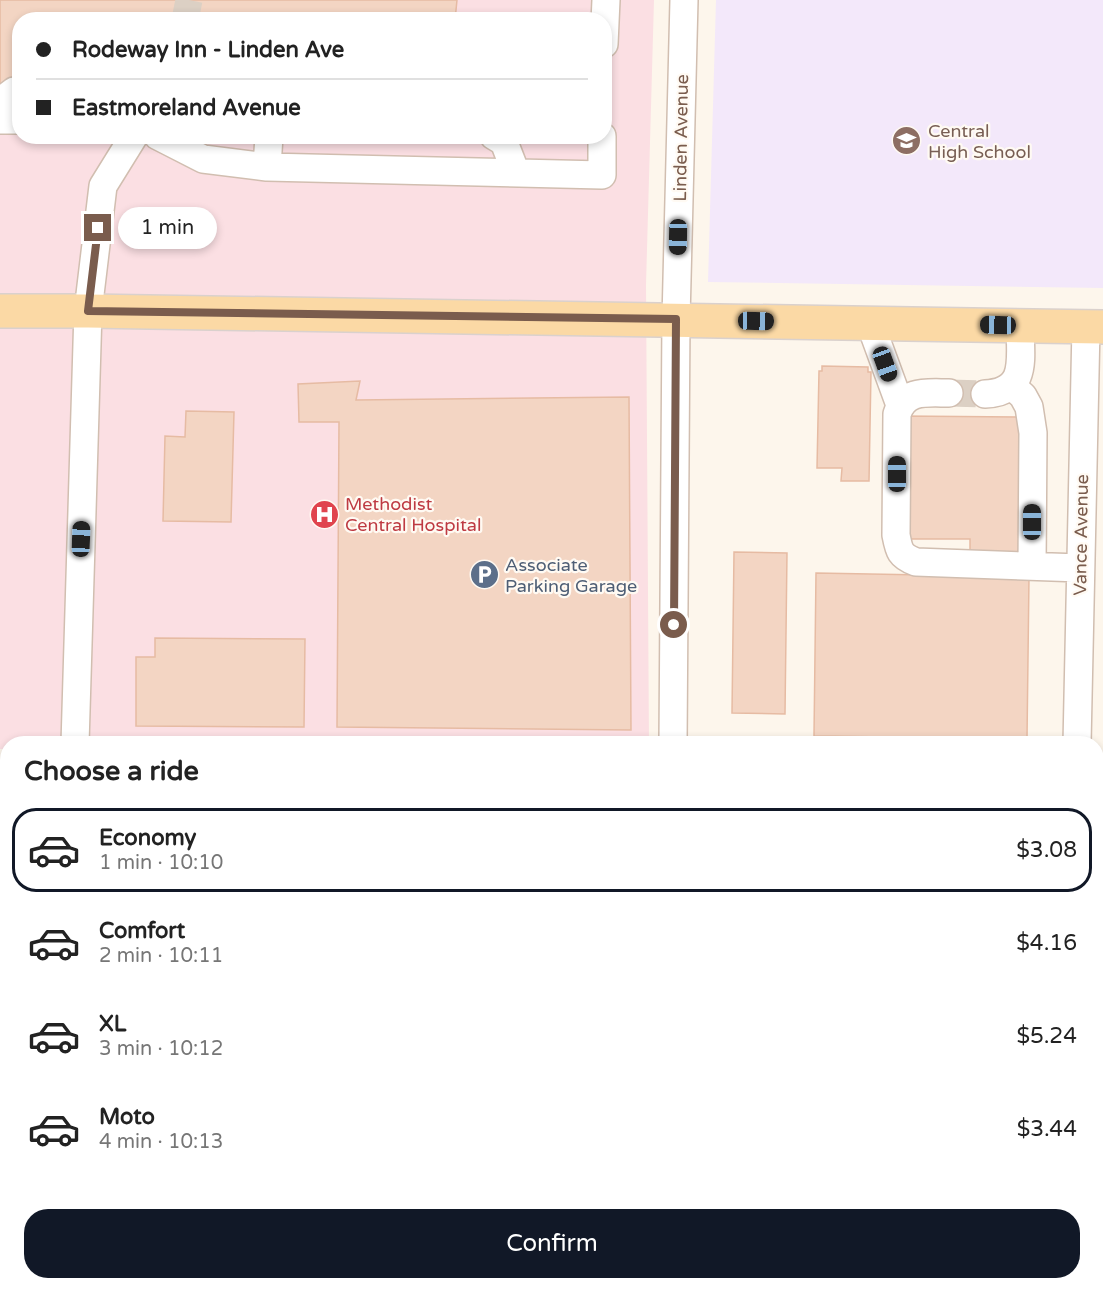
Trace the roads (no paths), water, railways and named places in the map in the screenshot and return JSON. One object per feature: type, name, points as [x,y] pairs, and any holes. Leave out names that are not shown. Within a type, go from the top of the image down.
[{"type":"main road","points":[[0,311],[676,319],[1094,327]]},
{"type":"street","name":"Linden Avenue","points":[[673,736],[676,319],[684,0]]},
{"type":"street","points":[[0,102],[12,93]]},
{"type":"street","points":[[75,736],[88,311],[103,186],[133,144]]},
{"type":"street","points":[[159,144],[203,159],[267,167],[602,175],[602,144]]},
{"type":"street","points":[[267,167],[268,144]]},
{"type":"street","points":[[505,144],[516,173]]},
{"type":"street","points":[[870,323],[900,405]]},
{"type":"street","points":[[985,394],[999,393],[1012,386],[1020,375],[1020,326]]},
{"type":"street","name":"Vance Avenue","points":[[1077,736],[1080,568],[1094,327]]},
{"type":"street","points":[[1012,386],[1023,396],[1029,407],[1032,433],[1032,566]]},
{"type":"street","points":[[949,393],[919,393],[909,397],[900,405],[897,414],[896,535],[899,550],[908,559],[916,562],[1080,568]]},
{"type":"tunnel","points":[[187,12],[189,0]]},
{"type":"tunnel","points":[[949,393],[985,394]]},
{"type":"place","name":"Central High School","points":[[907,141]]},
{"type":"place","name":"Methodist Central Hospital","points":[[324,514]]},
{"type":"place","name":"Associate Parking Garage","points":[[484,575]]}]
